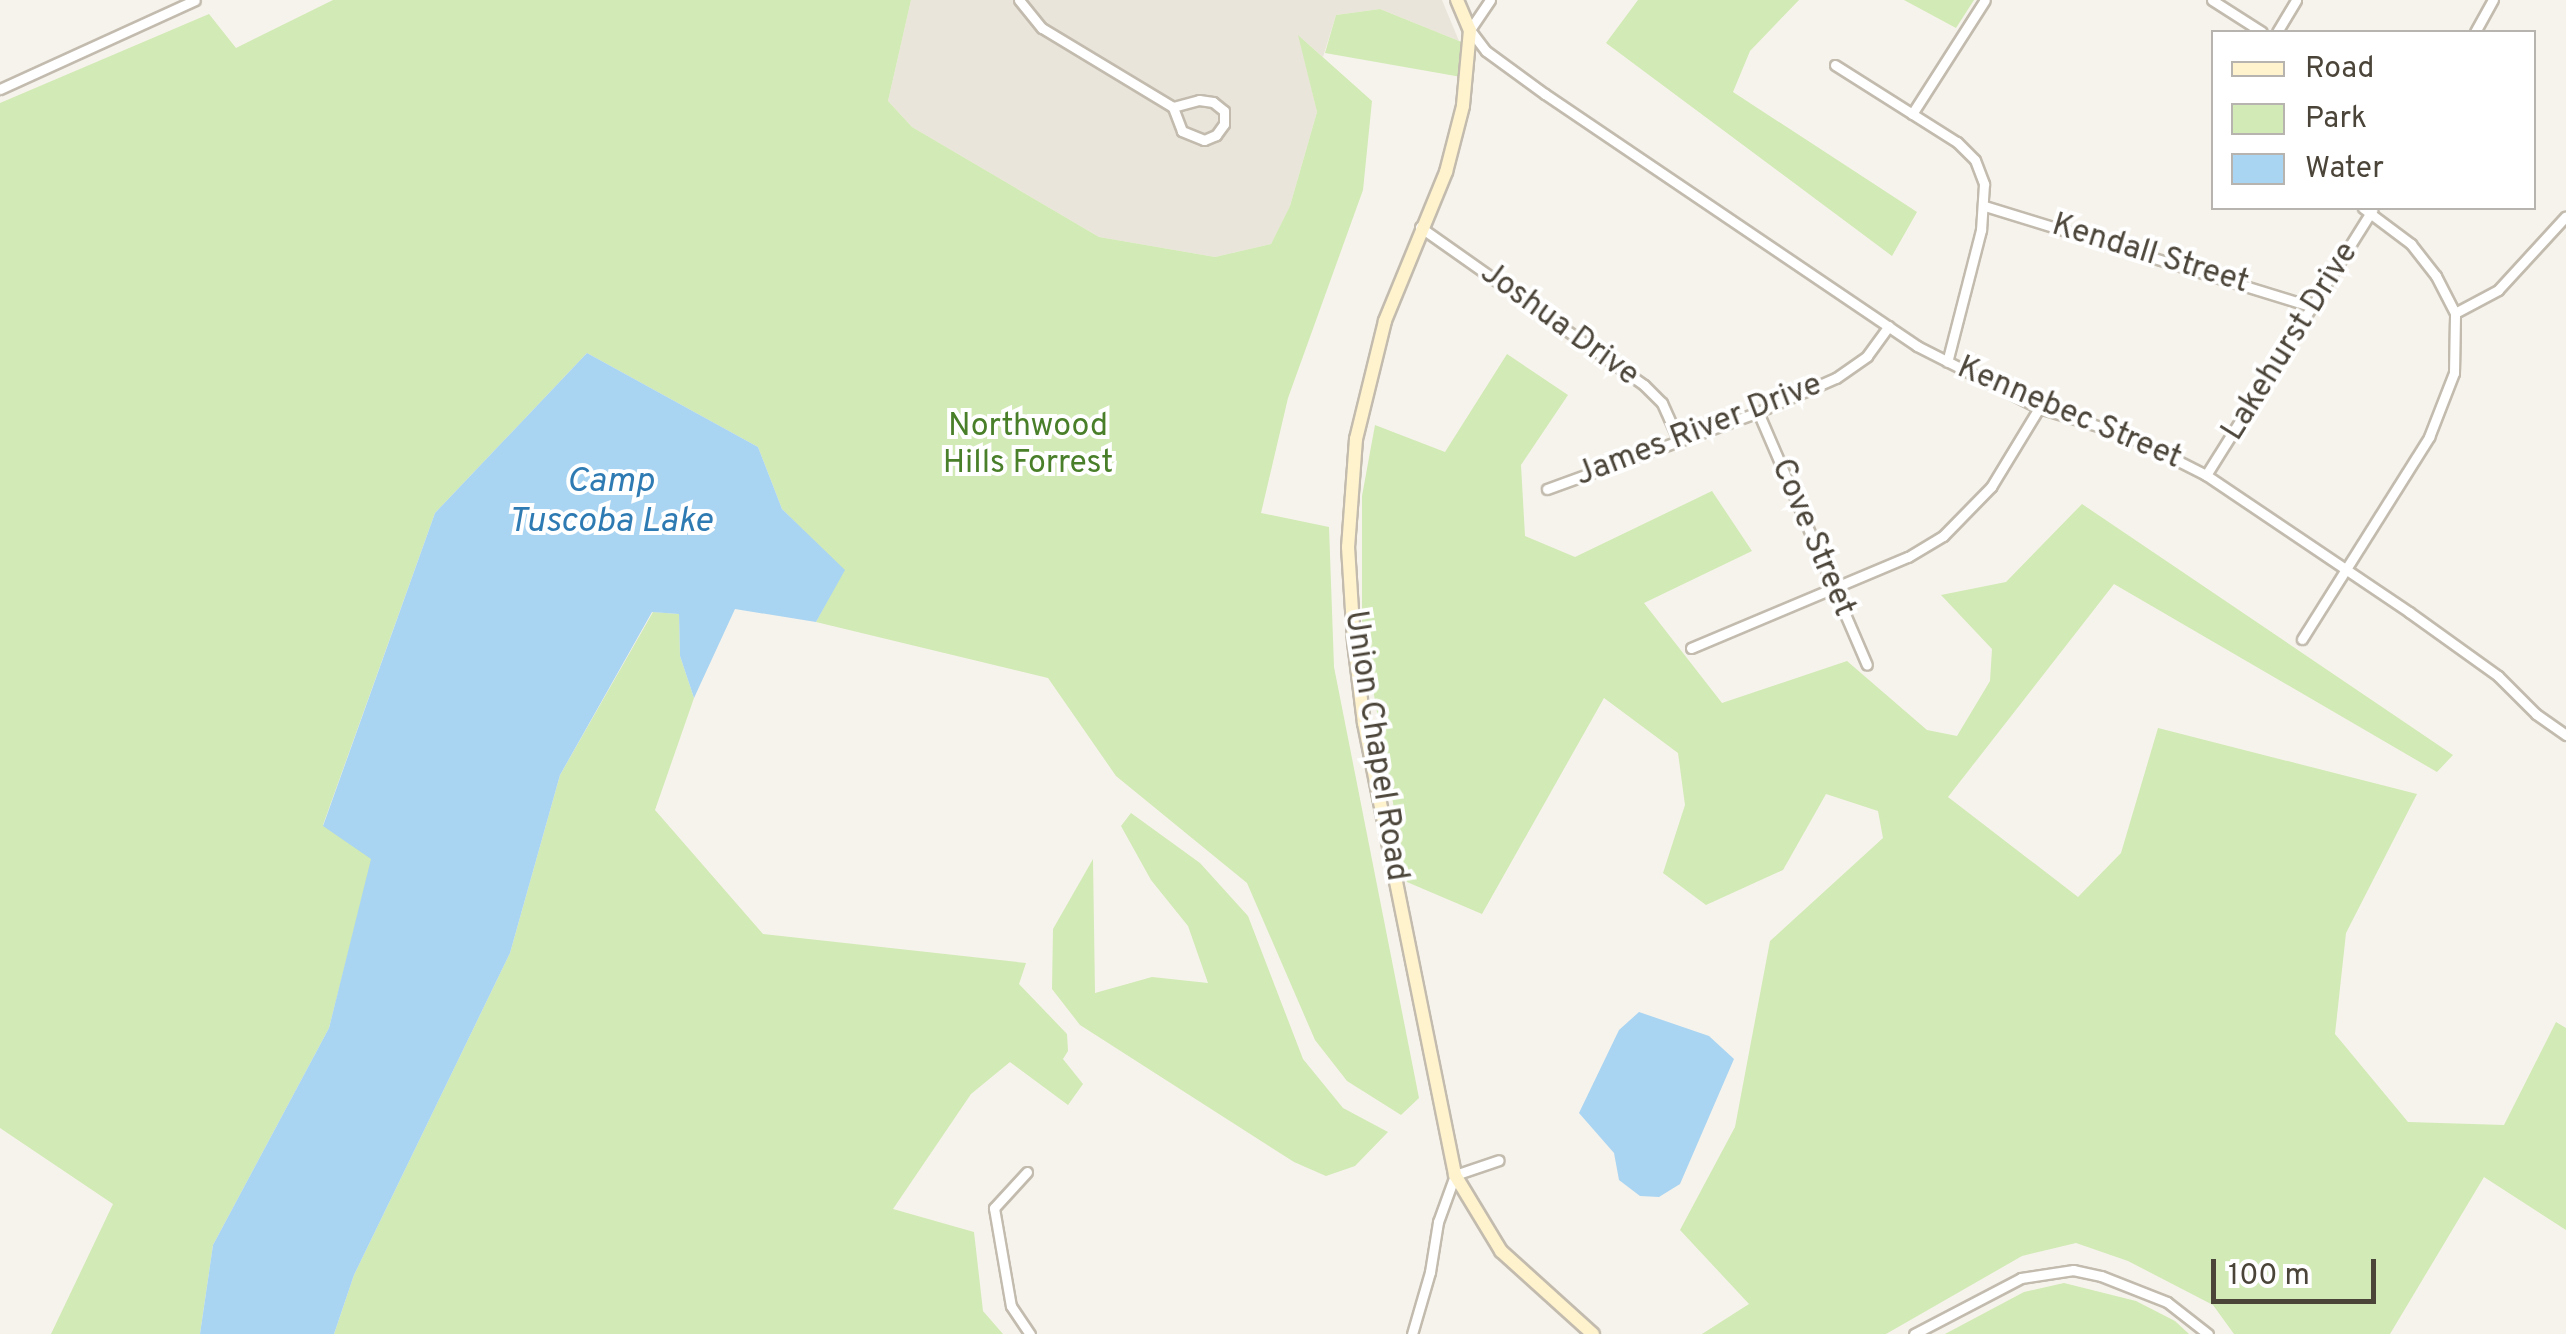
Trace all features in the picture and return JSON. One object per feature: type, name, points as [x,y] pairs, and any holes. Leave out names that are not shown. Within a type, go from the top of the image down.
[{"type":"street","points":[[0,89],[196,0]]},
{"type":"street","points":[[1018,0],[1042,28],[1173,108],[1182,130],[1192,138],[1216,136],[1224,124],[1224,111],[1213,102],[1199,100],[1173,108]]},
{"type":"street","name":"Union Chapel Road","points":[[1457,0],[1470,30],[1466,93],[1454,146],[1384,321],[1366,387],[1350,493],[1350,584],[1364,723],[1456,1175],[1501,1251],[1593,1334]]},
{"type":"street","points":[[1470,30],[1490,0]]},
{"type":"street","points":[[1912,114],[1984,0]]},
{"type":"street","points":[[2212,0],[2259,30]]},
{"type":"street","points":[[2278,30],[2296,0]]},
{"type":"street","points":[[2476,30],[2494,0]]},
{"type":"street","name":"Kennebec Street","points":[[1470,30],[1486,51],[1513,71],[1946,362],[2039,408],[2128,435],[2206,475],[2498,676],[2536,714],[2566,735]]},
{"type":"street","points":[[1835,65],[1956,142],[1975,160],[1984,184],[1985,206],[1946,362]]},
{"type":"street","name":"Kendall Street","points":[[1985,206],[2313,307]]},
{"type":"street","name":"Lakehurst Drive","points":[[2206,475],[2313,307],[2368,210]]},
{"type":"street","points":[[2302,639],[2442,413],[2454,373],[2455,313],[2429,264],[2370,210]]},
{"type":"street","points":[[2455,313],[2498,290],[2566,216]]},
{"type":"street","name":"Joshua Drive","points":[[1420,227],[1644,385],[1662,403],[1678,441]]},
{"type":"street","name":"James River Drive","points":[[1548,489],[1758,412],[1858,364],[1889,326]]},
{"type":"street","points":[[1691,648],[1920,551],[1964,518],[1990,487],[2039,408]]},
{"type":"street","name":"Cove Street","points":[[1758,412],[1867,664]]},
{"type":"street","points":[[1412,1334],[1430,1272],[1438,1222],[1456,1175],[1499,1160]]},
{"type":"street","points":[[1026,1172],[994,1208],[1011,1306],[1030,1334]]},
{"type":"street","points":[[1914,1334],[2021,1278],[2073,1270],[2101,1276],[2167,1302],[2208,1334]]},
{"type":"shaded area","points":[[911,0],[1442,0],[1459,41],[1380,9],[1336,15],[1323,57],[1299,36],[1317,112],[1290,206],[1271,244],[1215,257],[1099,237],[912,127],[888,101]]},
{"type":"green space","name":"Northwood Hills Forrest","points":[[333,0],[911,0],[888,101],[912,127],[1099,237],[1215,257],[1271,244],[1290,206],[1317,112],[1298,35],[1372,101],[1363,190],[1288,398],[1261,513],[1329,527],[1334,667],[1419,1098],[1401,1115],[1347,1081],[1315,1040],[1247,883],[1116,776],[1048,678],[816,622],[844,570],[782,509],[758,447],[587,353],[435,513],[323,825],[372,859],[329,1028],[213,1245],[200,1334],[51,1334],[113,1204],[0,1128],[0,103],[209,14],[236,48]]},
{"type":"green space","points":[[1638,0],[1799,0],[1750,51],[1733,92],[1917,212],[1892,256],[1606,43]]},
{"type":"green space","points":[[1904,0],[1974,0],[1956,28]]},
{"type":"green space","points":[[1380,9],[1469,45],[1467,78],[1325,53],[1336,15]]},
{"type":"green space","points":[[1507,354],[1568,395],[1521,465],[1525,536],[1575,557],[1712,491],[1752,551],[1644,603],[1722,703],[1847,661],[1927,730],[1957,736],[1990,681],[1992,649],[1941,595],[2006,582],[2082,504],[2453,755],[2437,772],[2114,584],[1948,797],[2078,897],[2121,853],[2158,728],[2417,794],[2346,933],[2335,1034],[2408,1122],[2504,1125],[2556,1022],[2566,1028],[2566,1230],[2484,1177],[2390,1334],[2234,1334],[2213,1305],[2128,1261],[2076,1243],[2022,1256],[1886,1334],[1702,1334],[1749,1304],[1680,1230],[1735,1127],[1770,941],[1883,838],[1878,811],[1826,794],[1783,870],[1706,905],[1663,873],[1685,805],[1678,753],[1604,698],[1482,914],[1407,882],[1362,627],[1362,496],[1375,425],[1445,452]]},
{"type":"green space","points":[[653,612],[679,614],[680,656],[694,698],[655,810],[763,934],[1026,963],[1019,984],[1067,1034],[1068,1051],[1063,1059],[1083,1084],[1068,1105],[1010,1062],[971,1094],[893,1209],[974,1232],[983,1311],[1003,1334],[334,1334],[354,1275],[510,953],[560,775]]},
{"type":"green space","points":[[1131,813],[1200,863],[1248,916],[1303,1059],[1343,1108],[1388,1132],[1355,1166],[1326,1176],[1294,1162],[1080,1025],[1052,989],[1053,929],[1093,859],[1095,993],[1152,977],[1208,983],[1188,926],[1151,880],[1121,826]]},
{"type":"green space","points":[[2064,1283],[2136,1301],[2175,1321],[2189,1334],[1945,1334],[2024,1292]]},
{"type":"water","name":"Camp Tuscoba Lake","points":[[587,353],[758,447],[782,509],[845,570],[816,622],[735,609],[694,698],[680,656],[679,614],[652,612],[560,775],[510,953],[354,1275],[334,1334],[200,1334],[213,1245],[329,1028],[371,859],[323,826],[435,513]]},
{"type":"water","points":[[1639,1012],[1709,1036],[1734,1059],[1680,1184],[1659,1197],[1640,1196],[1619,1180],[1614,1153],[1579,1113],[1619,1030]]}]
